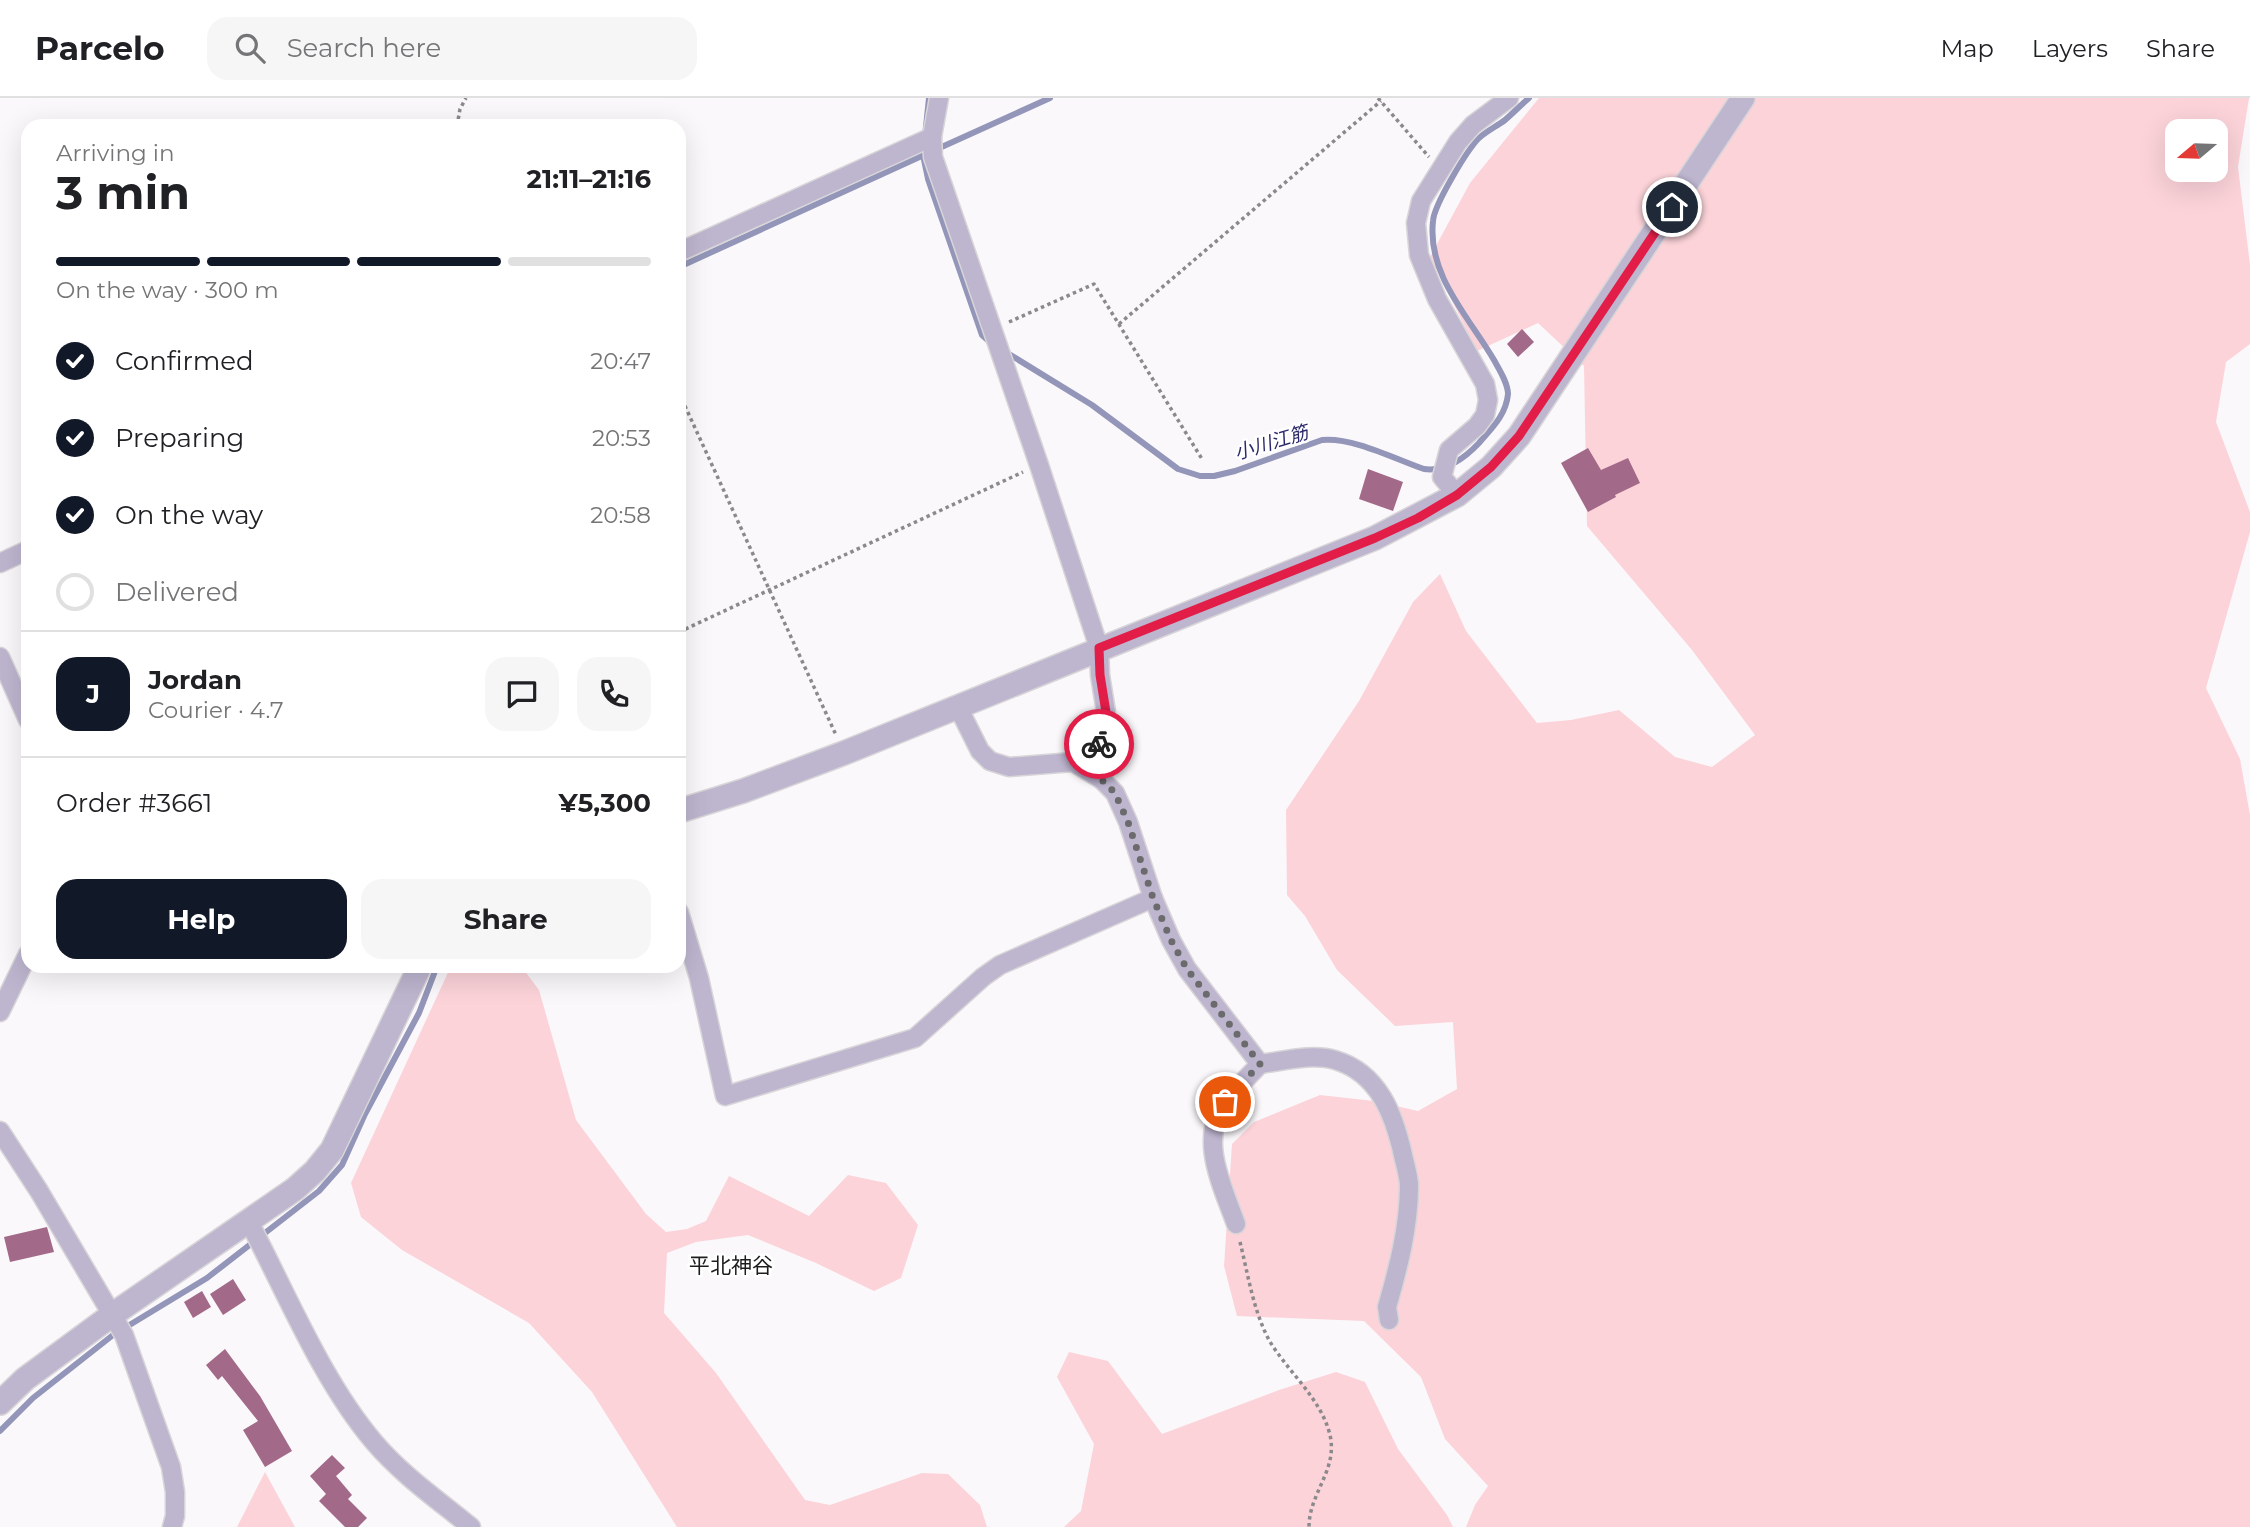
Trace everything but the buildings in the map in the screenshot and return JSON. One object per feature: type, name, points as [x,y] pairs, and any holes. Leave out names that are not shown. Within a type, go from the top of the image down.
[{"type":"street","points":[[939,98],[928,144],[1099,648],[1106,712],[1099,742],[1101,779]]},
{"type":"street","points":[[1449,486],[1446,457],[1450,450],[1477,426],[1485,415],[1488,400],[1485,384],[1437,299],[1419,254],[1416,223],[1421,201],[1458,142],[1473,125],[1509,98]]},
{"type":"street","points":[[686,809],[844,753],[1375,538],[1449,486],[1491,467],[1519,436],[1743,98]]},
{"type":"street","points":[[686,249],[928,144]]},
{"type":"street","points":[[0,563],[21,553]]},
{"type":"street","points":[[0,657],[21,704]]},
{"type":"street","points":[[958,707],[980,751],[990,761],[1009,767],[1073,762],[1101,779],[1115,793],[1171,940],[1187,969],[1260,1064]]},
{"type":"street","points":[[686,935],[699,978],[725,1096],[915,1038],[1000,965],[1153,898]]},
{"type":"street","points":[[0,1012],[21,972]]},
{"type":"street","points":[[0,1403],[25,1379],[118,1325],[255,1232],[315,1171],[332,1150],[417,973]]},
{"type":"street","points":[[1236,1224],[1213,1155],[1213,1127],[1225,1102],[1260,1064],[1310,1057],[1335,1060],[1358,1072],[1378,1090],[1395,1121],[1409,1183],[1408,1214],[1387,1307],[1389,1320]]},
{"type":"street","points":[[0,1131],[39,1191],[118,1325],[171,1467],[175,1492],[172,1527]]},
{"type":"street","points":[[255,1232],[307,1336],[347,1405],[372,1440],[394,1464],[471,1527]]},
{"type":"path","points":[[458,119],[466,98]]},
{"type":"path","points":[[1119,324],[1379,100],[1440,169]]},
{"type":"path","points":[[993,335],[1094,284],[1202,459]]},
{"type":"path","points":[[686,408],[844,753]]},
{"type":"path","points":[[686,629],[1039,465]]},
{"type":"path","points":[[1236,1224],[1260,1322],[1271,1343],[1316,1404],[1330,1434],[1331,1462],[1309,1513],[1309,1527]]},
{"type":"shaded area","points":[[1539,98],[2249,98],[2238,167],[2250,265],[2250,344],[2226,362],[2216,422],[2250,512],[2250,532],[2206,688],[2240,759],[2250,815],[2250,1527],[1466,1527],[1475,1505],[1488,1486],[1445,1439],[1421,1377],[1364,1321],[1237,1316],[1224,1266],[1232,1144],[1254,1122],[1320,1095],[1374,1101],[1418,1111],[1457,1089],[1453,1022],[1395,1026],[1337,970],[1305,916],[1287,895],[1286,810],[1359,701],[1413,602],[1440,574],[1466,631],[1537,723],[1571,720],[1619,710],[1675,757],[1712,767],[1755,735],[1692,650],[1587,526],[1584,366],[1538,323],[1477,351],[1430,257],[1470,183]]},
{"type":"shaded area","points":[[448,973],[526,973],[539,990],[576,1120],[646,1214],[666,1232],[687,1229],[706,1221],[729,1176],[809,1216],[848,1175],[886,1183],[918,1225],[901,1278],[874,1291],[748,1235],[696,1242],[667,1253],[664,1313],[716,1373],[805,1500],[830,1505],[922,1473],[948,1474],[980,1505],[987,1527],[677,1527],[592,1392],[529,1323],[402,1250],[361,1217],[351,1183]]},
{"type":"shaded area","points":[[1069,1352],[1108,1361],[1162,1434],[1279,1390],[1336,1372],[1365,1382],[1398,1449],[1453,1527],[1064,1527],[1081,1511],[1094,1444],[1057,1377]]},
{"type":"shaded area","points":[[265,1472],[295,1527],[237,1527]]},
{"type":"waterway","name":"小川江筋","points":[[929,98],[923,155],[928,179],[982,335],[992,344]]},
{"type":"waterway","points":[[935,150],[1050,98]]},
{"type":"waterway","name":"小川江筋","points":[[1004,351],[1092,405],[1178,469],[1200,476],[1235,471],[1322,440],[1360,445],[1424,469],[1440,468],[1454,463],[1473,449],[1493,426],[1507,402],[1508,390],[1498,368],[1443,277],[1436,259],[1433,221],[1445,191],[1474,144],[1529,98]]},
{"type":"waterway","points":[[686,264],[926,154]]},
{"type":"waterway","points":[[0,1431],[33,1398],[113,1335],[207,1278],[319,1191],[342,1165],[365,1114],[419,1013],[434,973]]},
{"type":"way so far","points":[[1099,744],[1101,779],[1115,793],[1128,822],[1153,898],[1171,940],[1187,969],[1260,1064],[1225,1102]]},
{"type":"district","name":"平北神谷","points":[[731,1266]]},
{"type":"route","points":[[1099,744],[1106,712],[1099,648],[1375,538],[1418,518],[1457,495],[1491,467],[1519,436],[1672,207]]}]
